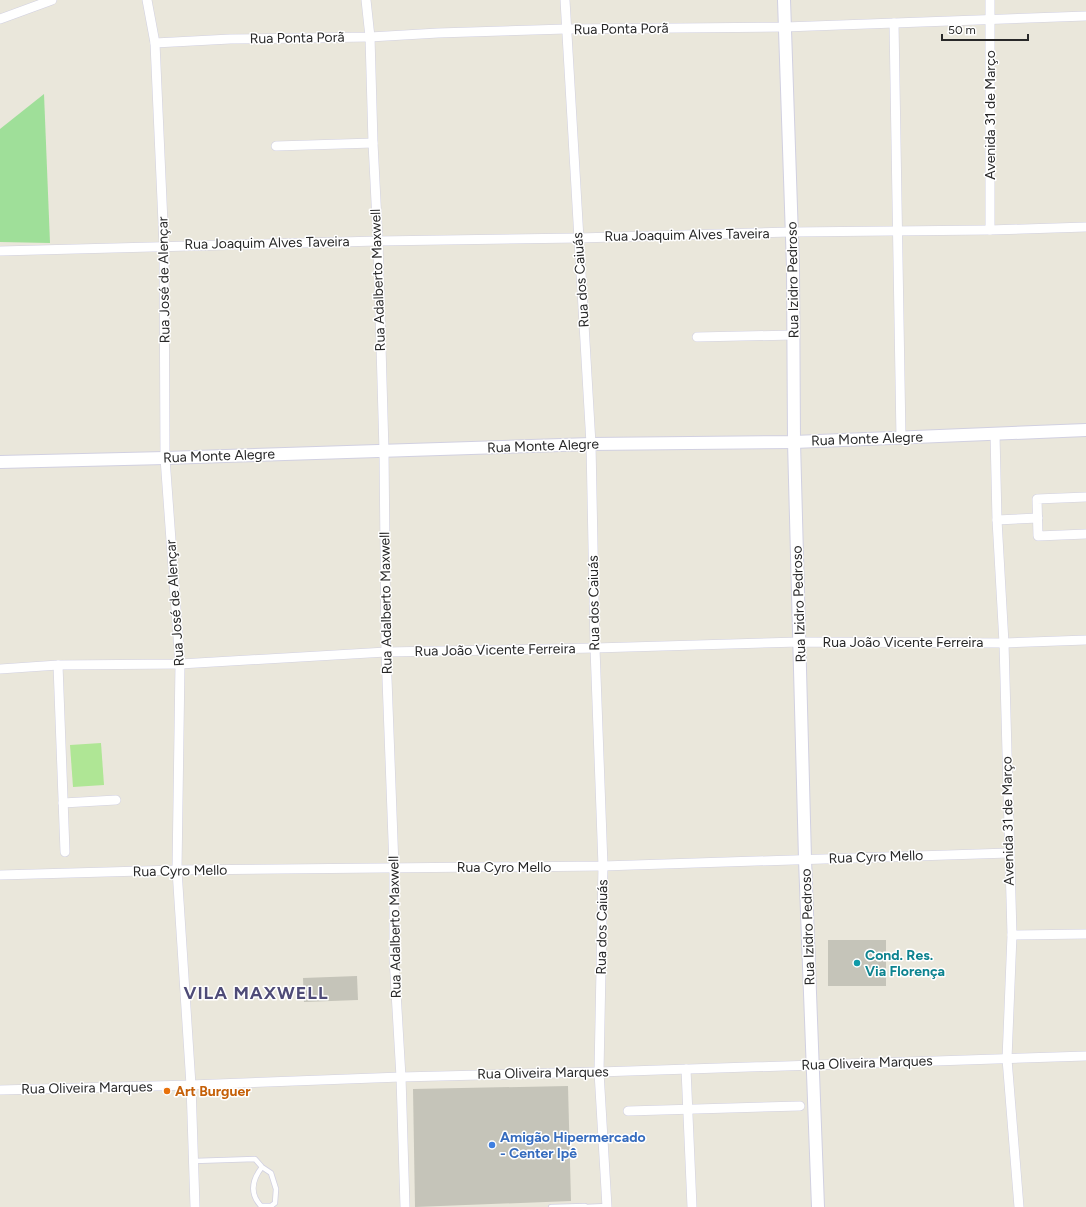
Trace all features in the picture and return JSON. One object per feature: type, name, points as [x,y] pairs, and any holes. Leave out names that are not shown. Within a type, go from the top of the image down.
[{"type":"street","points":[[0,20],[52,0]]},
{"type":"street","name":"Rua José de Alençar","points":[[147,0],[155,43],[164,246],[165,458],[180,664],[177,870],[191,1085],[196,1207]]},
{"type":"street","name":"Rua Adalberto Maxwell","points":[[366,0],[370,37],[378,241],[384,451],[386,652],[394,867],[394,958],[401,1076],[405,1207]]},
{"type":"street","name":"Rua dos Caiuás","points":[[565,0],[592,444],[595,648],[603,866],[599,1072],[607,1206]]},
{"type":"street","name":"Rua Izidro Pedroso","points":[[784,0],[792,232],[794,442],[805,860],[818,1207]]},
{"type":"street","name":"Avenida 31 de Março","points":[[990,0],[990,230]]},
{"type":"street","name":"Rua Ponta Porã","points":[[155,43],[230,39],[370,37],[438,33],[566,29],[785,27],[1086,16]]},
{"type":"street","points":[[894,23],[901,438]]},
{"type":"street","points":[[276,146],[373,143]]},
{"type":"street","name":"Rua Joaquim Alves Taveira","points":[[0,251],[378,241],[1086,227]]},
{"type":"street","points":[[697,336],[794,335]]},
{"type":"street","name":"Rua Monte Alegre","points":[[0,462],[592,444],[794,442],[1086,430]]},
{"type":"street","name":"Avenida 31 de Março","points":[[995,434],[997,520],[1004,643],[1012,935],[1007,1059],[1018,1207]]},
{"type":"street","points":[[1086,497],[1037,499],[1038,536],[1086,534]]},
{"type":"street","points":[[997,520],[1038,518]]},
{"type":"street","name":"Rua João Vicente Ferreira","points":[[0,669],[58,665],[180,664],[386,652],[800,642],[1004,643],[1086,640]]},
{"type":"street","points":[[58,665],[65,852]]},
{"type":"street","points":[[63,803],[116,800]]},
{"type":"street","name":"Rua Cyro Mello","points":[[0,875],[177,870],[603,866],[1009,853]]},
{"type":"street","points":[[1012,935],[1086,934]]},
{"type":"street","name":"Rua Oliveira Marques","points":[[0,1090],[191,1085],[401,1076],[599,1072],[1086,1056]]},
{"type":"street","points":[[686,1069],[692,1207]]},
{"type":"street","points":[[628,1111],[800,1106]]},
{"type":"lane","points":[[194,1162],[255,1159],[262,1167],[271,1173],[276,1189],[275,1203],[271,1206],[261,1206],[255,1200],[253,1186],[255,1177],[262,1167]]},
{"type":"lane","points":[[551,1207],[607,1206]]},
{"type":"green space","points":[[44,94],[50,243],[0,242],[0,129]]},
{"type":"green space","points":[[101,743],[104,785],[73,787],[70,745]]},
{"type":"building","name":"Cond. Res. Via Florença","points":[[828,940],[886,940],[886,986],[828,986]]},
{"type":"building","points":[[357,976],[358,1000],[304,1002],[303,978]]},
{"type":"building","name":"Amigão Hipermercado - Center Ipê","points":[[568,1086],[571,1201],[415,1207],[413,1089]]},
{"type":"place","name":"Cond. Res. Via Florença","points":[[857,963]]},
{"type":"place","name":"Art Burguer","points":[[167,1091]]},
{"type":"place","name":"Amigão Hipermercado - Center Ipê","points":[[492,1145]]},
{"type":"district","name":"VILA MAXWELL","points":[[256,993]]}]
